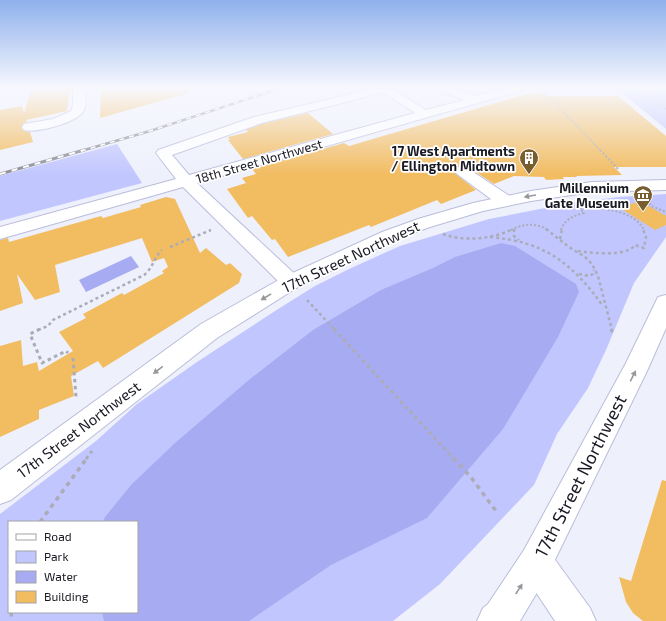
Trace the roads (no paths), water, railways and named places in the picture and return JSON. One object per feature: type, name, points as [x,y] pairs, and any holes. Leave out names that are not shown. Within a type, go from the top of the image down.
[{"type":"street","points":[[28,128],[48,123],[76,122],[77,117]]},
{"type":"street","points":[[271,117],[163,153],[186,181],[291,282]]},
{"type":"street","name":"18th Street Northwest","points":[[0,233],[413,117]]},
{"type":"street","points":[[48,123],[53,136]]},
{"type":"street","points":[[462,172],[505,201]]},
{"type":"street","name":"17th Street Northwest","points":[[0,489],[210,331],[291,282],[388,236],[424,223],[505,201],[592,187],[666,185]]},
{"type":"street","name":"17th Street Northwest","points":[[496,621],[501,617],[536,562],[635,371],[665,309]]},
{"type":"street","points":[[536,562],[577,621]]},
{"type":"water","points":[[501,243],[515,246],[576,284],[579,292],[558,337],[503,429],[427,518],[331,565],[249,621],[104,621],[102,613],[138,613],[138,521],[103,521],[132,484],[175,443],[250,379],[313,330],[381,290],[455,257]]},
{"type":"water","points":[[131,256],[139,267],[86,292],[79,280]]},
{"type":"railway","points":[[81,151],[193,117]]},
{"type":"railway","points":[[0,174],[84,150]]},
{"type":"place","name":"17 West Apartments / Ellington Midtown","points":[[529,175]]},
{"type":"place","name":"Millennium Gate Museum","points":[[643,212]]}]
